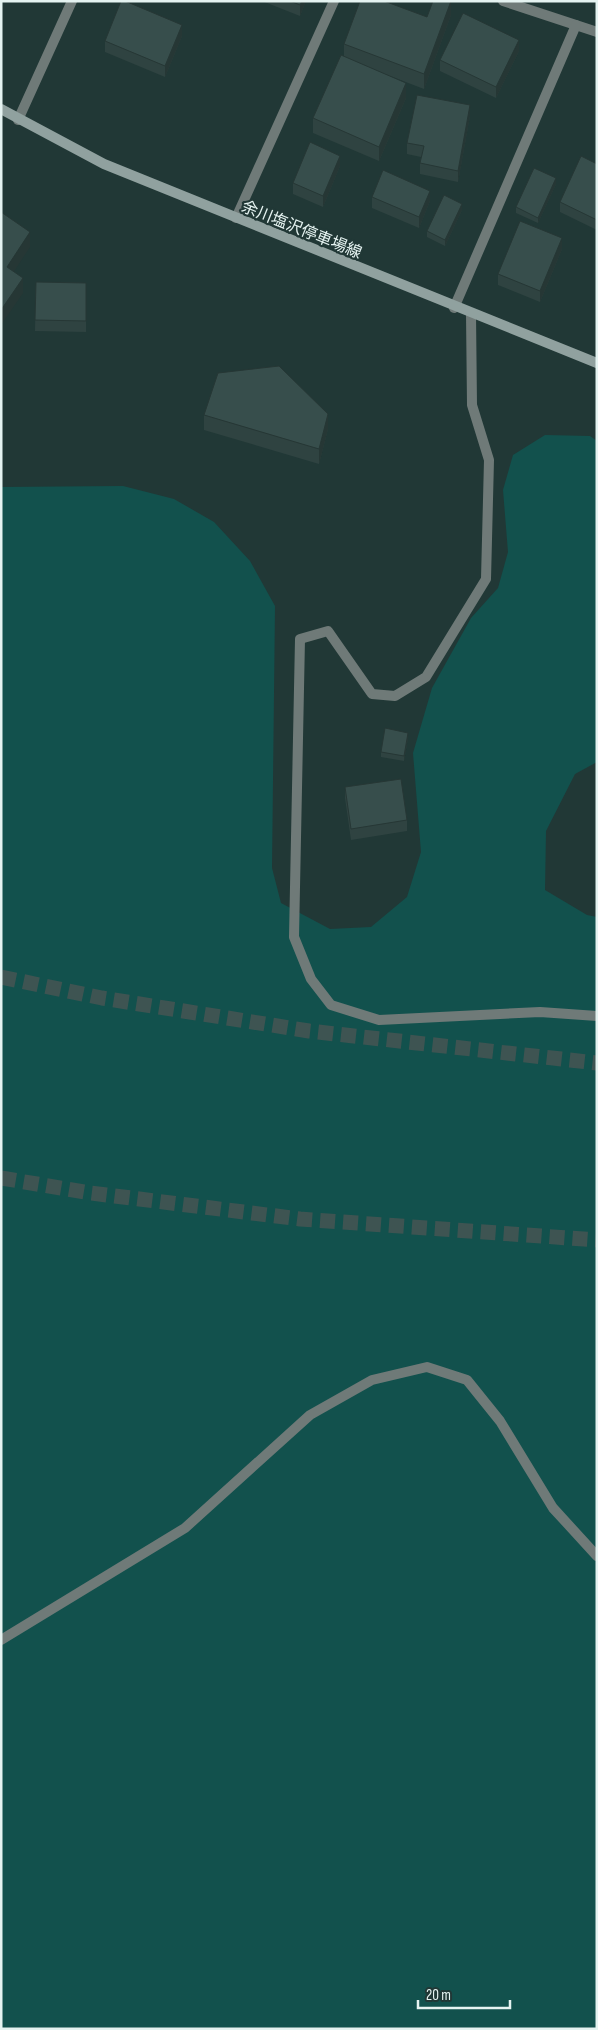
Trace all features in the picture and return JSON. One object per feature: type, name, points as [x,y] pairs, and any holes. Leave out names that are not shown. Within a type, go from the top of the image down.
[{"type":"main road","name":"余川塩沢停車場線","points":[[1,109],[18,120],[104,164],[454,308],[597,364]]},
{"type":"street","points":[[18,120],[72,1]]},
{"type":"street","points":[[236,218],[334,1]]},
{"type":"street","points":[[503,1],[597,32]]},
{"type":"street","points":[[454,308],[576,25]]},
{"type":"street","points":[[471,314],[472,405],[490,460],[486,579],[426,677],[395,696],[372,694],[328,630],[300,639],[294,937],[311,978],[331,1006],[379,1020],[540,1012],[597,1016]]},
{"type":"street","points":[[1,1640],[186,1528],[310,1415],[372,1380],[427,1367],[467,1380],[500,1421],[553,1508],[597,1556]]},
{"type":"shaded area","points":[[545,435],[590,436],[597,441],[597,762],[575,774],[546,831],[545,890],[587,915],[597,917],[597,2029],[1,2029],[1,487],[123,486],[174,499],[214,522],[250,561],[275,606],[272,868],[281,903],[330,929],[371,927],[407,897],[421,852],[413,753],[432,688],[471,618],[498,588],[508,552],[503,490],[513,455]]},
{"type":"building","points":[[121,1],[182,25],[165,66],[105,41]]},
{"type":"building","points":[[290,1],[302,1],[300,5]]},
{"type":"building","points":[[360,1],[384,1],[427,17],[433,1],[451,1],[424,74],[344,44]]},
{"type":"building","points":[[463,13],[519,40],[496,87],[440,60]]},
{"type":"building","points":[[341,55],[406,83],[379,147],[313,118]]},
{"type":"building","points":[[417,95],[470,105],[458,171],[420,163],[424,146],[407,143]]},
{"type":"building","points":[[310,142],[340,156],[323,196],[293,183]]},
{"type":"building","points":[[581,156],[597,164],[597,220],[560,202]]},
{"type":"building","points":[[534,168],[556,178],[538,218],[516,207]]},
{"type":"building","points":[[383,170],[430,191],[419,217],[372,197]]},
{"type":"building","points":[[444,195],[462,204],[445,240],[427,231]]},
{"type":"building","points":[[1,212],[30,232],[7,267],[23,278],[1,310]]},
{"type":"building","points":[[520,221],[562,238],[540,291],[498,274]]},
{"type":"building","points":[[36,282],[86,283],[86,321],[35,320]]},
{"type":"building","points":[[279,366],[328,414],[319,449],[204,415],[218,373]]},
{"type":"building","points":[[385,728],[408,733],[404,756],[381,752]]},
{"type":"building","points":[[401,779],[407,820],[351,829],[345,787]]},
{"type":"tunnel","points":[[1,977],[102,998],[309,1031],[597,1063]]},
{"type":"tunnel","points":[[1,1178],[91,1193],[300,1219],[597,1240]]}]
